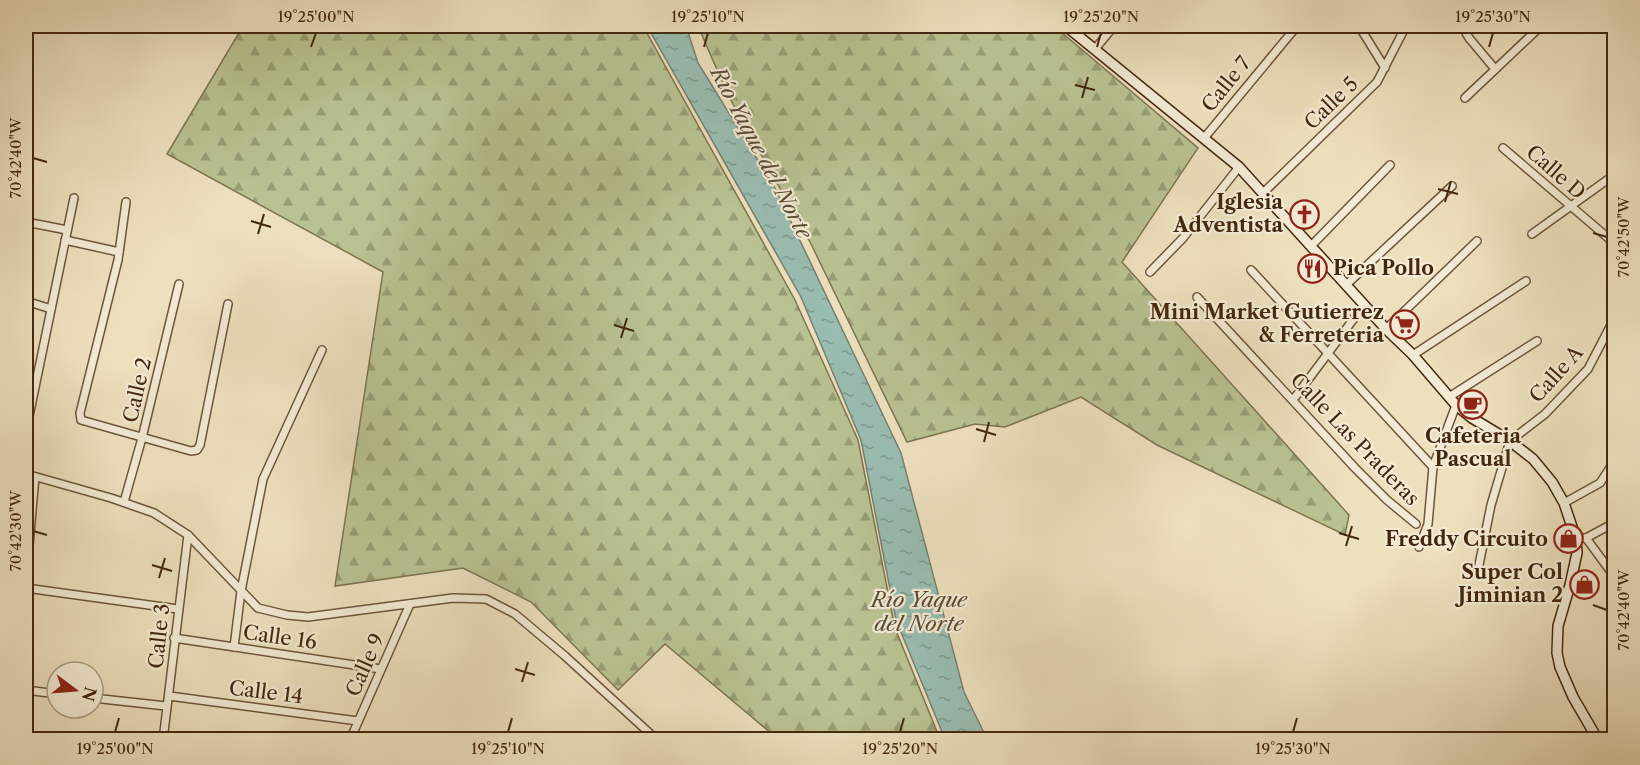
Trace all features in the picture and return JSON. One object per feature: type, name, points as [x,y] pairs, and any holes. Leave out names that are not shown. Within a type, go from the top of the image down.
[{"type":"main road","points":[[1066,26],[1239,167],[1386,329],[1413,355],[1452,401],[1472,418],[1510,441],[1533,459],[1552,482],[1581,538],[1558,626],[1557,653],[1572,696],[1598,740]]},
{"type":"street","points":[[1095,49],[1114,26]]},
{"type":"street","name":"Calle 7","points":[[1205,137],[1297,26]]},
{"type":"street","points":[[1359,26],[1385,68]]},
{"type":"street","name":"Calle 5","points":[[1264,192],[1377,82],[1406,26]]},
{"type":"street","points":[[1462,26],[1473,44],[1495,69]]},
{"type":"street","points":[[1465,98],[1538,26]]},
{"type":"street","name":"Calle D","points":[[1503,148],[1571,208],[1614,241]]},
{"type":"street","points":[[1311,246],[1390,165]]},
{"type":"street","points":[[1150,272],[1183,238],[1239,167]]},
{"type":"street","points":[[1532,234],[1614,176]]},
{"type":"street","points":[[1346,285],[1452,186]]},
{"type":"street","points":[[26,431],[74,198]]},
{"type":"street","points":[[126,202],[119,252],[80,415],[83,421],[191,451],[199,448],[228,304]]},
{"type":"street","points":[[26,222],[67,230]]},
{"type":"street","points":[[65,240],[119,252]]},
{"type":"street","points":[[1386,329],[1477,241]]},
{"type":"street","points":[[1251,270],[1433,467]]},
{"type":"street","points":[[1413,355],[1526,281]]},
{"type":"street","name":"Calle 2","points":[[124,502],[179,284]]},
{"type":"street","name":"Calle Las Praderas","points":[[1197,297],[1387,500],[1416,524]]},
{"type":"street","points":[[26,301],[51,309]]},
{"type":"street","points":[[1293,400],[1364,305]]},
{"type":"street","name":"Calle A","points":[[1510,441],[1545,414],[1581,378],[1599,352],[1614,320]]},
{"type":"street","points":[[1419,547],[1428,524],[1433,467],[1452,401],[1537,340]]},
{"type":"street","points":[[234,647],[241,591],[263,479],[322,350]]},
{"type":"street","points":[[1479,565],[1491,505],[1510,441]]},
{"type":"street","points":[[1564,503],[1600,483],[1614,462]]},
{"type":"street","points":[[26,474],[154,513],[188,536],[258,608],[286,615],[308,617],[453,598],[486,599],[515,615],[565,656],[657,740]]},
{"type":"street","points":[[26,579],[35,477]]},
{"type":"street","points":[[1614,523],[1581,538],[1614,576]]},
{"type":"street","name":"Calle 3","points":[[163,740],[188,536]]},
{"type":"street","points":[[26,588],[178,609]]},
{"type":"street","name":"Calle 9","points":[[350,740],[410,604]]},
{"type":"street","name":"Calle 16","points":[[174,638],[381,669]]},
{"type":"street","points":[[26,690],[45,692]]},
{"type":"street","name":"Calle 14","points":[[169,696],[358,721]]},
{"type":"street","points":[[105,699],[166,706]]},
{"type":"green space","points":[[243,26],[643,26],[795,300],[858,440],[895,628],[940,739],[778,739],[665,644],[618,690],[531,602],[463,568],[335,586],[383,272],[167,154]]},
{"type":"green space","points":[[698,26],[1054,26],[1198,148],[1122,262],[1349,515],[1345,535],[1157,445],[1081,397],[1005,427],[975,424],[907,442],[811,244],[728,95]]},
{"type":"water","name":"Río Yaque del Norte","points":[[647,26],[686,26],[698,63],[775,188],[901,453],[964,692],[987,739],[945,739],[896,620],[861,440],[801,297]]},
{"type":"place","name":"Iglesia Adventista","points":[[1304,214]]},
{"type":"place","name":"Pica Pollo","points":[[1312,268]]},
{"type":"place","name":"Mini Market Gutierrez & Ferreteria","points":[[1405,324]]},
{"type":"place","name":"Cafeteria Pascual","points":[[1473,405]]},
{"type":"place","name":"Freddy Circuito","points":[[1569,539]]},
{"type":"place","name":"Super Col Jiminian 2","points":[[1584,584]]}]
